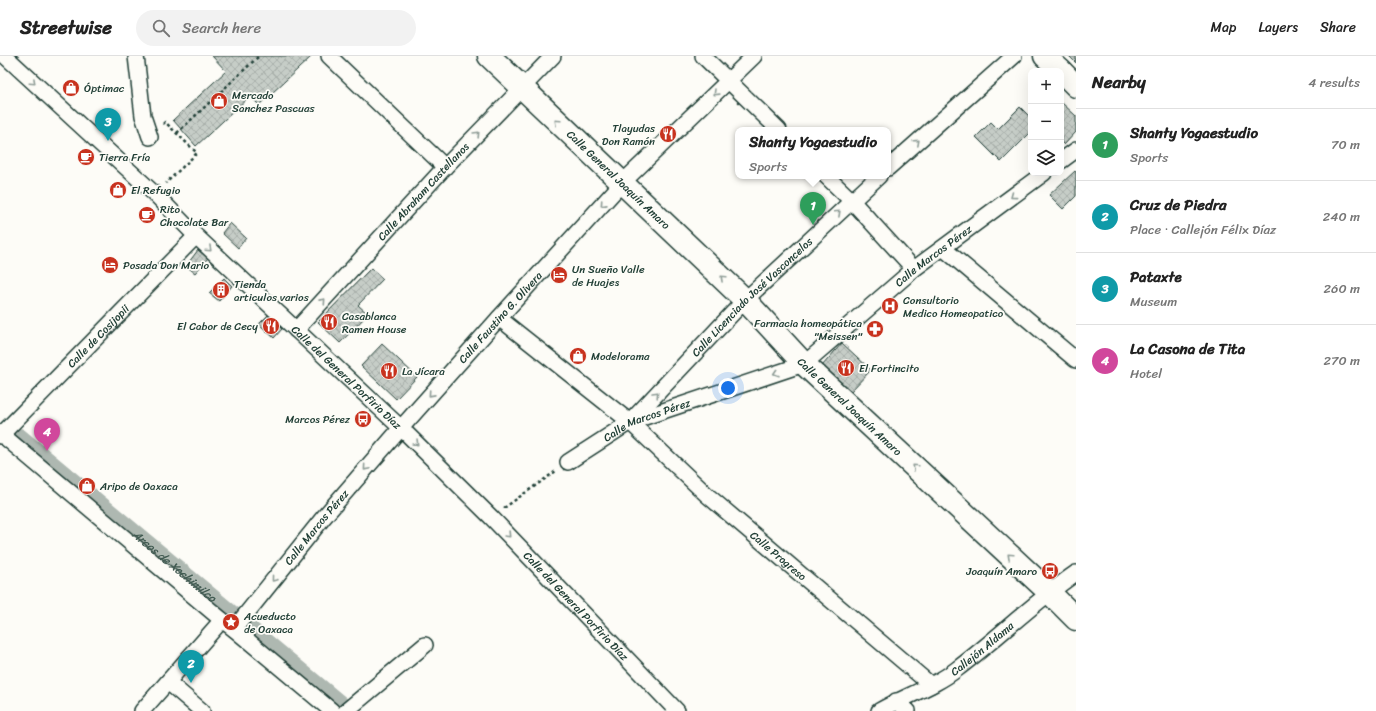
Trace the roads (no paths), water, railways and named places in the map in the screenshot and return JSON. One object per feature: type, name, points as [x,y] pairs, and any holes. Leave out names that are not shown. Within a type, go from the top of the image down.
[{"type":"street","name":"Calle del General Porfirio Díaz","points":[[5,56],[155,194],[196,236],[401,428],[491,517],[677,711]]},
{"type":"street","points":[[136,56],[143,116],[150,137]]},
{"type":"street","points":[[329,56],[445,167]]},
{"type":"street","name":"Calle General Joaquín Amaro","points":[[488,56],[745,300],[804,364],[1076,619]]},
{"type":"street","name":"Calle Abraham Castellanos","points":[[296,330],[445,167],[553,56]]},
{"type":"street","points":[[703,56],[776,127]]},
{"type":"street","name":"Calle Faustino G. Olivera","points":[[401,428],[622,183],[754,56]]},
{"type":"street","points":[[891,165],[1014,56]]},
{"type":"street","points":[[1045,56],[1058,68]]},
{"type":"street","points":[[1064,74],[1076,86]]},
{"type":"street","points":[[1064,159],[1076,150]]},
{"type":"street","name":"Calle Marcos Pérez","points":[[568,462],[630,422],[804,364],[914,269],[1040,176]]},
{"type":"street","points":[[829,179],[852,201],[914,269]]},
{"type":"street","name":"Calle Licenciado José Vasconcelos","points":[[630,422],[745,300],[876,179]]},
{"type":"street","name":"Calle de Cosijopii","points":[[0,434],[196,236]]},
{"type":"street","points":[[943,248],[1076,360]]},
{"type":"street","name":"Calle Progreso","points":[[499,318],[630,422],[707,495],[931,685]]},
{"type":"street","name":"Calle Marcos Pérez","points":[[142,711],[168,682],[228,625],[401,428]]},
{"type":"street","points":[[0,434],[332,711]]},
{"type":"street","name":"Callejón Aldama","points":[[879,711],[896,701],[931,685],[956,670],[1054,597],[1076,573]]},
{"type":"street","points":[[346,711],[425,645]]},
{"type":"street","points":[[168,682],[202,711]]},
{"type":"street","points":[[896,701],[908,711]]},
{"type":"waterway","name":"Arcos de Xochimilco","points":[[19,437],[348,711]]},
{"type":"place","name":"Óptimac","points":[[71,88]]},
{"type":"place","name":"Mercado Sanchez Pascuas","points":[[219,101]]},
{"type":"place","name":"Tlayudas Don Ramón","points":[[668,134]]},
{"type":"place","name":"Pataxte","points":[[108,141]]},
{"type":"place","name":"Tierra Fría","points":[[86,157]]},
{"type":"place","name":"El Refugio","points":[[118,190]]},
{"type":"place","name":"Rito Chocolate Bar","points":[[147,215]]},
{"type":"place","name":"Shanty Yogaestudio","points":[[813,225]]},
{"type":"place","name":"Posada Don Mario","points":[[110,265]]},
{"type":"place","name":"Un Sueño Valle de Huajes","points":[[559,275]]},
{"type":"place","name":"Tienda articulos varios","points":[[221,290]]},
{"type":"place","name":"Consultorio Medico Homeopatico","points":[[890,306]]},
{"type":"place","name":"Casablanca Ramen House","points":[[329,322]]},
{"type":"place","name":"El Cabor de Cecy","points":[[271,326]]},
{"type":"place","name":"Farmacia homeopática \"Meissen\"","points":[[875,329]]},
{"type":"place","name":"Modelorama","points":[[578,356]]},
{"type":"place","name":"El Fortincito","points":[[846,368]]},
{"type":"place","name":"La Jícara","points":[[389,371]]},
{"type":"place","name":"Marcos Pérez","points":[[363,419]]},
{"type":"place","name":"La Casona de Tita","points":[[47,451]]},
{"type":"place","name":"Aripo de Oaxaca","points":[[87,486]]},
{"type":"place","name":"Joaquín Amaro","points":[[1050,571]]},
{"type":"place","name":"Acueducto de Oaxaca","points":[[231,622]]},
{"type":"place","name":"Cruz de Piedra","points":[[191,683]]}]
